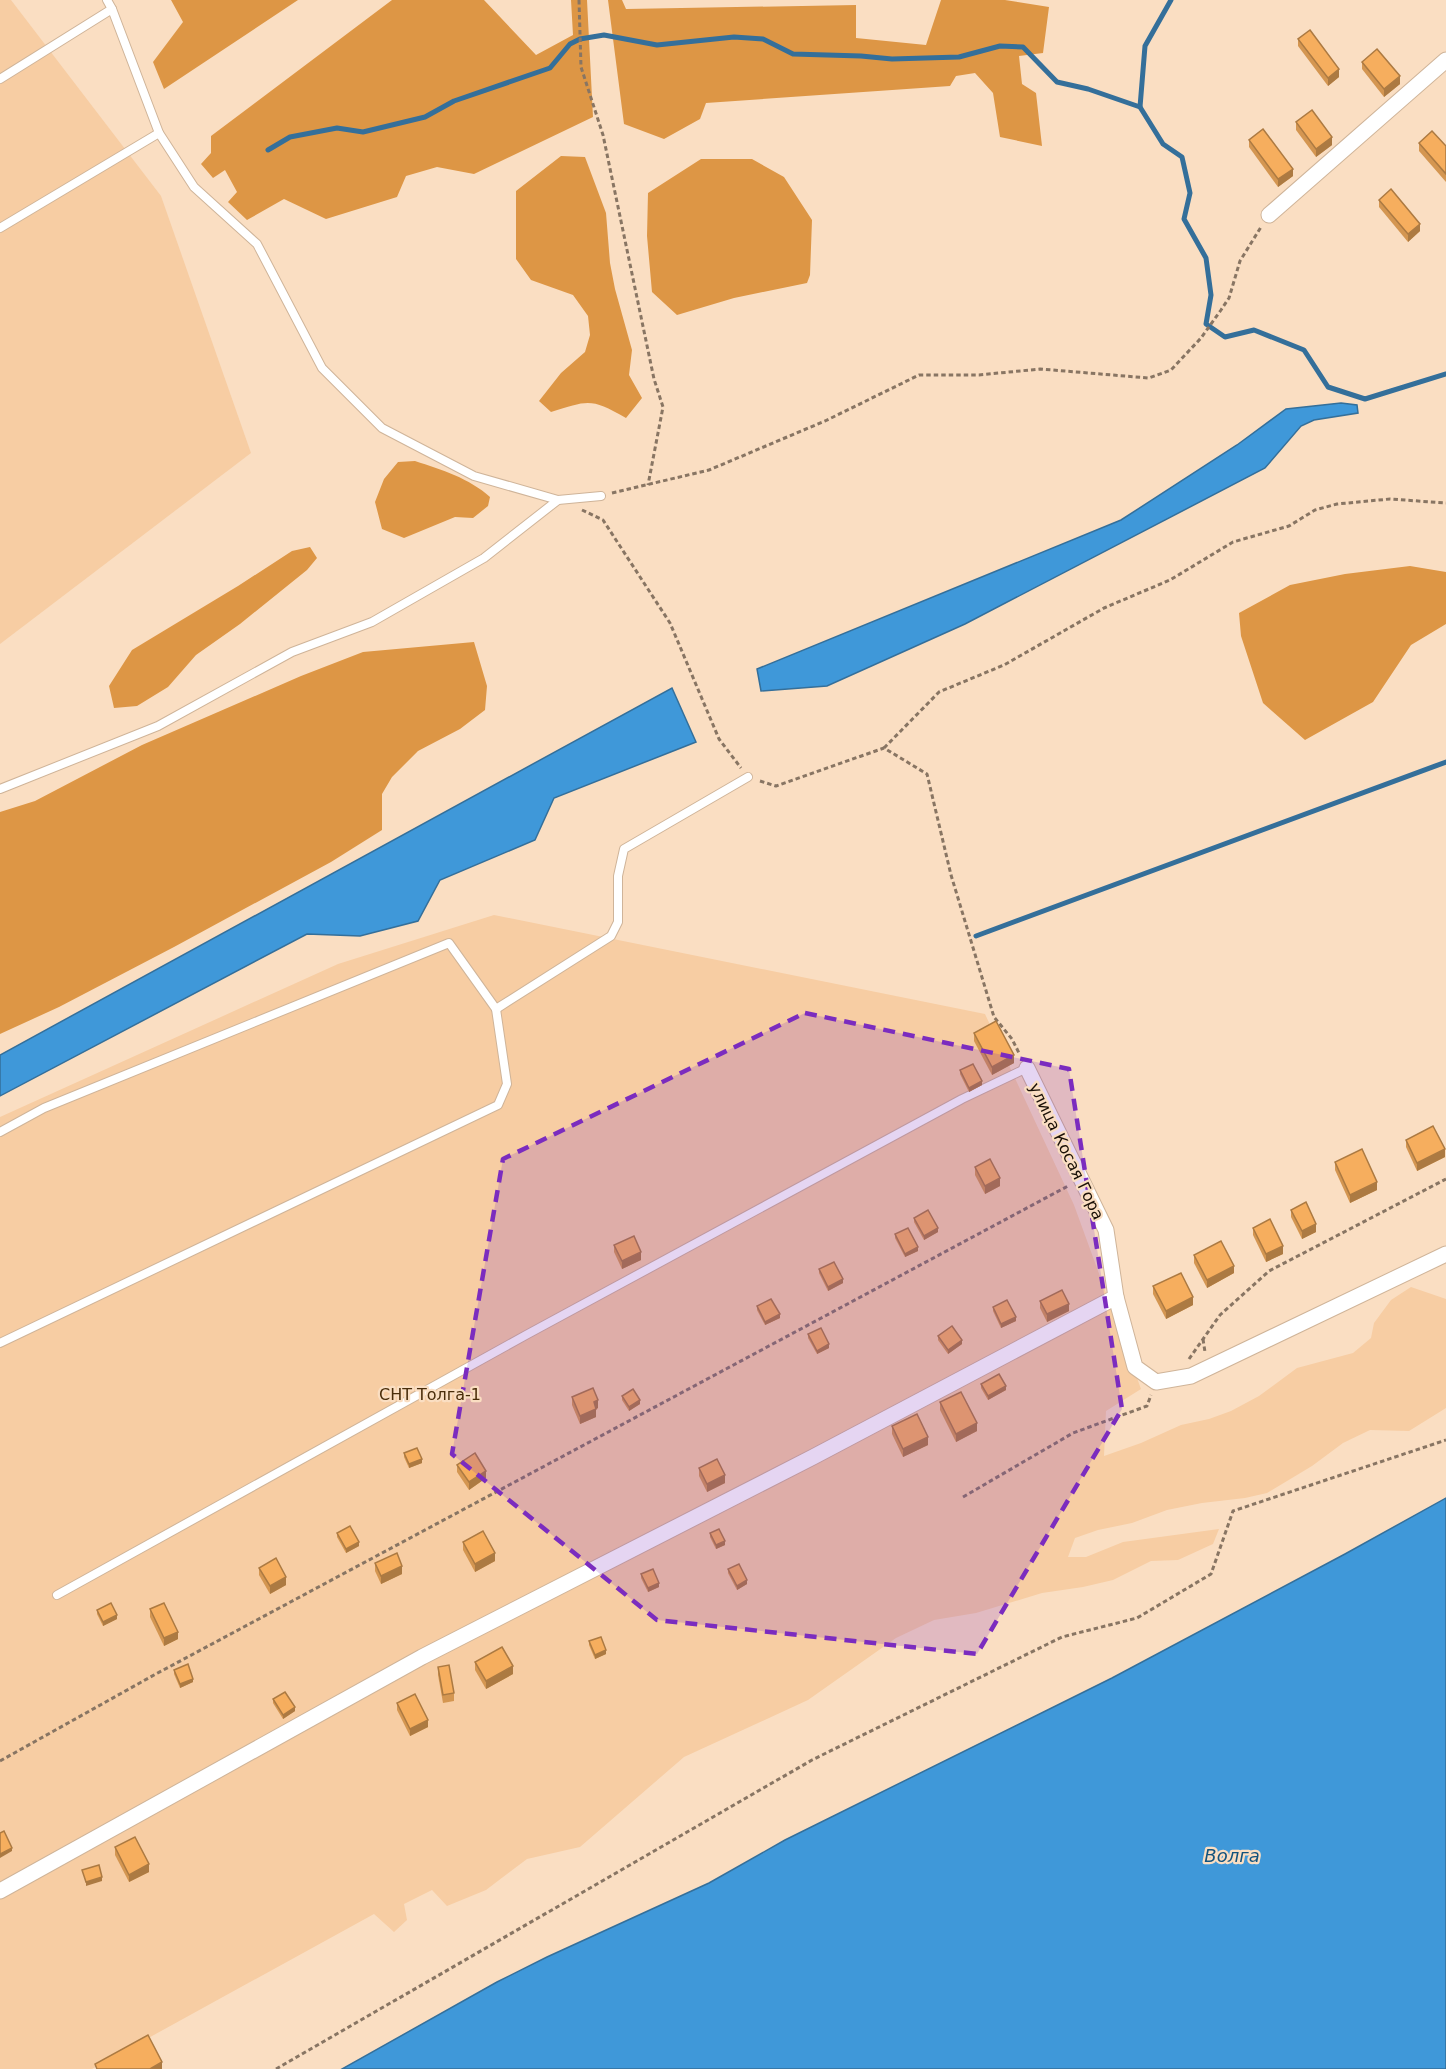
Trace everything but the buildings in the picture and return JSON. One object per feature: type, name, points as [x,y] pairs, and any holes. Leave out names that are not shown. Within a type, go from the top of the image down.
[{"type":"street","points":[[1269,215],[1446,60]]},
{"type":"street","name":"улица Косая Гора","points":[[1027,1068],[1106,1230],[1116,1297],[1135,1367],[1156,1382]]},
{"type":"street","points":[[1156,1382],[1191,1376],[1446,1254]]},
{"type":"street","points":[[0,1891],[422,1658],[813,1457],[1116,1297]]},
{"type":"lane","points":[[107,0],[159,133],[194,187],[257,244],[322,368],[382,428],[474,476],[558,500],[601,496]]},
{"type":"lane","points":[[0,79],[112,9]]},
{"type":"lane","points":[[0,228],[159,133]]},
{"type":"lane","points":[[0,789],[158,726],[292,652],[372,622],[484,558],[558,500]]},
{"type":"lane","points":[[496,1009],[611,936],[618,922],[618,876],[624,849],[748,777]]},
{"type":"lane","points":[[0,1132],[44,1108],[449,943],[496,1009],[507,1084],[498,1105],[0,1343]]},
{"type":"lane","points":[[57,1595],[536,1329],[962,1099],[1027,1068]]},
{"type":"path","points":[[579,0],[581,67],[603,135],[654,379],[663,407],[648,485]]},
{"type":"path","points":[[601,496],[709,470],[825,421],[919,375],[979,375],[1040,369],[1149,378],[1171,370],[1201,338],[1221,310],[1228,298],[1240,261],[1269,215]]},
{"type":"path","points":[[558,500],[603,520],[670,623],[718,739],[748,777],[776,786],[884,748],[939,692],[1004,664],[1104,608],[1170,580],[1233,542],[1289,526],[1315,510],[1337,504],[1390,499],[1446,503]]},
{"type":"path","points":[[884,748],[927,774],[957,896],[994,1017],[1012,1039],[1027,1068]]},
{"type":"path","points":[[1175,1380],[1220,1315],[1269,1271],[1446,1179]]},
{"type":"path","points":[[0,1761],[186,1658],[1080,1180]]},
{"type":"path","points":[[963,1497],[1073,1433],[1147,1406],[1156,1382]]},
{"type":"path","points":[[276,2069],[812,1760],[1062,1637],[1137,1618],[1211,1574],[1233,1511],[1446,1440]]},
{"type":"highlighted area","points":[[805,1013],[1069,1069],[1122,1409],[977,1654],[657,1620],[452,1454],[503,1159]]},
{"type":"green space","points":[[0,0],[11,0],[161,196],[251,453],[0,644]]},
{"type":"green space","name":"СНТ Толга-1","points":[[494,915],[985,1014],[1074,1205],[1141,1389],[1106,1411],[1104,1456],[1181,1425],[1231,1411],[1259,1396],[1297,1368],[1353,1353],[1371,1338],[1374,1323],[1391,1300],[1411,1287],[1446,1299],[1446,1408],[1409,1431],[1370,1430],[1343,1443],[1312,1466],[1267,1493],[1167,1510],[1132,1523],[1098,1530],[1075,1538],[1068,1557],[1086,1557],[1123,1542],[1219,1529],[1213,1544],[1178,1560],[1151,1561],[1113,1580],[1042,1593],[976,1613],[934,1620],[896,1638],[808,1700],[684,1757],[580,1847],[527,1859],[486,1890],[447,1906],[432,1890],[404,1904],[407,1920],[394,1932],[374,1914],[92,2069],[0,2069],[0,1117],[338,964]]},
{"type":"shaded area","points":[[171,0],[298,0],[164,89],[153,62],[183,22]]},
{"type":"shaded area","points":[[392,0],[484,0],[536,55],[573,35],[571,0],[587,0],[593,117],[474,174],[437,167],[406,176],[397,197],[326,219],[284,199],[247,220],[228,202],[237,192],[225,170],[213,178],[201,164],[211,153],[211,136]]},
{"type":"shaded area","points":[[608,0],[622,0],[626,9],[856,5],[856,38],[926,45],[941,0],[1005,0],[1049,7],[1043,53],[1019,56],[1022,84],[1036,93],[1042,146],[1000,137],[993,93],[975,73],[956,76],[950,86],[706,103],[700,119],[664,139],[624,124]]},
{"type":"shaded area","points":[[561,156],[585,157],[606,213],[610,263],[632,350],[629,375],[642,398],[626,418],[605,407],[590,403],[551,412],[539,401],[561,373],[585,352],[590,335],[588,316],[573,295],[531,280],[516,259],[516,191]]},
{"type":"shaded area","points":[[701,159],[752,159],[784,177],[812,220],[810,275],[807,283],[734,298],[677,315],[652,292],[647,236],[648,193]]},
{"type":"shaded area","points":[[415,461],[455,475],[482,490],[490,497],[488,506],[473,518],[455,517],[404,538],[382,529],[375,502],[384,479],[398,462]]},
{"type":"shaded area","points":[[310,547],[317,558],[307,570],[240,624],[196,655],[168,687],[137,706],[114,708],[109,686],[132,650],[292,551]]},
{"type":"shaded area","points":[[1410,566],[1446,572],[1446,624],[1411,645],[1373,702],[1305,740],[1263,703],[1241,636],[1239,613],[1290,585],[1345,574]]},
{"type":"shaded area","points":[[474,642],[487,686],[485,710],[460,729],[418,751],[392,777],[382,794],[382,830],[331,862],[174,947],[59,1007],[0,1034],[0,812],[35,801],[142,745],[301,676],[363,652]]},
{"type":"water","points":[[1341,403],[1357,405],[1358,413],[1314,420],[1301,426],[1265,468],[965,624],[827,686],[761,691],[757,669],[1121,520],[1237,445],[1286,409]]},
{"type":"water","points":[[672,688],[696,742],[554,798],[535,840],[440,880],[418,921],[360,936],[307,934],[0,1096],[0,1055]]},
{"type":"water","name":"Волга","points":[[1446,1498],[1446,2069],[342,2069],[497,1982],[709,1883],[785,1840],[1112,1678]]},
{"type":"waterway","points":[[1171,0],[1145,46],[1140,107],[1163,144],[1182,157],[1190,193],[1184,219],[1206,258],[1211,295],[1206,324],[1225,337],[1254,330],[1304,350],[1328,387],[1365,399],[1446,374]]},
{"type":"waterway","points":[[268,150],[290,137],[337,128],[363,132],[425,117],[454,101],[550,68],[570,44],[580,39],[604,35],[657,45],[734,37],[763,39],[793,54],[892,59],[959,57],[1000,46],[1023,47],[1057,82],[1088,89],[1140,107]]},
{"type":"waterway","points":[[976,936],[1446,762]]}]
